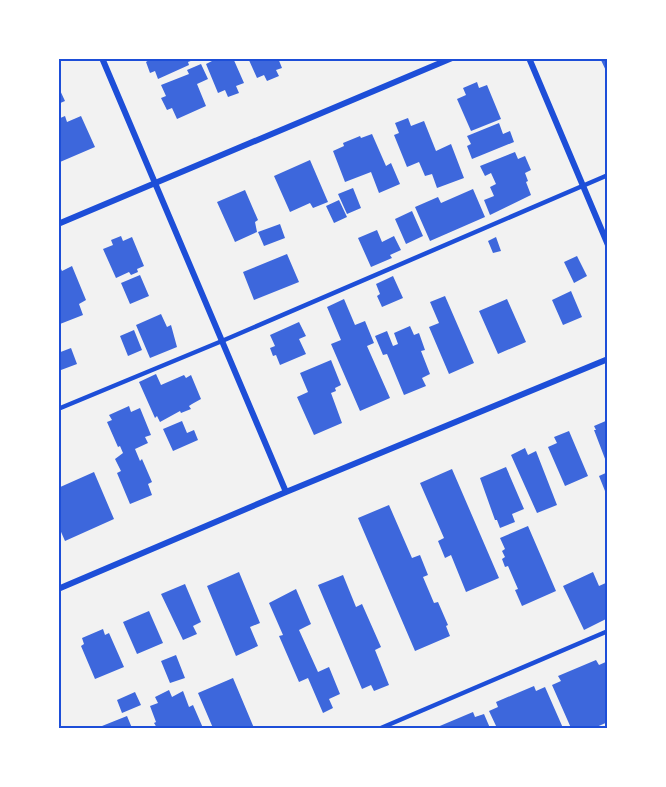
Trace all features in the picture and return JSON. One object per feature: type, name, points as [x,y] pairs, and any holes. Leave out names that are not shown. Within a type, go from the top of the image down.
[{"type":"street","points":[[102,58],[286,492]]},
{"type":"street","points":[[58,224],[452,58]]},
{"type":"street","points":[[529,58],[608,245]]},
{"type":"street","points":[[58,589],[608,359]]},
{"type":"lane","points":[[58,410],[608,175]]},
{"type":"lane","points":[[381,729],[608,631]]},
{"type":"building","points":[[152,58],[196,59],[188,62],[189,65],[158,79],[155,71],[150,73],[146,62]]},
{"type":"building","points":[[218,58],[233,58],[244,83],[236,86],[239,93],[228,97],[225,90],[218,93],[206,64]]},
{"type":"building","points":[[248,58],[278,58],[282,68],[276,70],[279,76],[267,81],[264,75],[257,78]]},
{"type":"building","points":[[600,58],[608,58],[608,75]]},
{"type":"building","points":[[201,64],[208,79],[197,84],[206,106],[177,119],[172,108],[167,110],[161,98],[166,96],[161,85],[189,74],[187,70]]},
{"type":"building","points":[[477,82],[479,88],[487,85],[501,119],[471,131],[457,99],[466,95],[463,88]]},
{"type":"building","points":[[58,86],[65,101],[58,104]]},
{"type":"building","points":[[65,116],[67,122],[81,116],[95,147],[60,162],[58,159],[58,119]]},
{"type":"building","points":[[408,118],[411,126],[424,121],[436,151],[451,144],[464,178],[437,188],[432,174],[425,176],[419,162],[407,167],[394,135],[399,133],[395,123]]},
{"type":"building","points":[[499,123],[503,134],[510,131],[514,142],[472,159],[467,146],[471,144],[467,136]]},
{"type":"building","points":[[372,134],[386,166],[391,163],[400,184],[379,193],[371,172],[345,182],[333,151],[344,146],[343,143]]},
{"type":"building","points":[[515,152],[518,159],[525,156],[531,170],[525,173],[531,195],[490,215],[484,200],[494,196],[490,187],[496,184],[491,173],[485,176],[480,166]]},
{"type":"building","points":[[310,160],[328,202],[313,208],[310,203],[290,212],[274,176]]},
{"type":"building","points":[[353,188],[361,208],[347,214],[338,194]]},
{"type":"building","points":[[473,189],[485,217],[430,241],[415,207],[438,197],[441,203]]},
{"type":"building","points":[[245,190],[258,220],[255,222],[257,232],[235,242],[217,202]]},
{"type":"building","points":[[339,200],[347,217],[334,223],[326,206]]},
{"type":"building","points":[[412,211],[423,236],[406,244],[395,219]]},
{"type":"building","points":[[280,224],[285,238],[264,246],[258,232]]},
{"type":"building","points":[[377,230],[382,242],[394,236],[401,250],[390,255],[392,258],[371,267],[358,238]]},
{"type":"building","points":[[121,236],[123,241],[132,237],[144,266],[131,275],[129,272],[116,278],[103,249],[113,245],[111,240]]},
{"type":"building","points":[[496,237],[501,251],[493,253],[488,241]]},
{"type":"building","points":[[287,254],[299,282],[254,300],[243,272]]},
{"type":"building","points":[[577,256],[587,276],[574,283],[564,262]]},
{"type":"building","points":[[58,263],[62,271],[72,266],[86,300],[79,304],[83,315],[60,324]]},
{"type":"building","points":[[140,275],[149,296],[130,304],[121,283]]},
{"type":"building","points":[[393,276],[403,298],[382,307],[377,296],[380,294],[376,284]]},
{"type":"building","points":[[571,291],[582,317],[563,325],[552,300]]},
{"type":"building","points":[[445,296],[474,363],[449,374],[429,327],[439,323],[430,302]]},
{"type":"building","points":[[344,299],[355,325],[365,321],[374,343],[367,346],[390,398],[360,411],[331,344],[341,340],[327,307]]},
{"type":"building","points":[[507,299],[526,342],[498,354],[479,311]]},
{"type":"building","points":[[161,314],[167,327],[171,325],[177,347],[150,358],[136,325]]},
{"type":"building","points":[[299,322],[306,336],[299,339],[306,354],[280,365],[270,348],[275,346],[270,335]]},
{"type":"building","points":[[410,326],[414,335],[419,333],[425,350],[421,351],[430,374],[422,378],[426,386],[404,395],[387,354],[383,355],[375,336],[387,331],[393,346],[398,344],[394,333]]},
{"type":"building","points":[[134,330],[142,350],[128,356],[120,336]]},
{"type":"building","points":[[71,348],[77,364],[61,370],[58,364],[58,353]]},
{"type":"building","points":[[331,360],[341,385],[331,393],[342,423],[314,435],[297,397],[308,392],[300,373]]},
{"type":"building","points":[[156,374],[161,385],[184,375],[186,378],[191,375],[201,399],[189,406],[191,409],[181,413],[180,411],[160,422],[157,416],[155,418],[139,382]]},
{"type":"building","points":[[129,406],[131,412],[140,408],[151,435],[145,437],[148,443],[135,449],[152,482],[148,484],[152,495],[130,504],[117,473],[121,471],[115,459],[123,453],[107,422],[112,420],[109,415]]},
{"type":"building","points":[[608,420],[608,464],[607,464],[594,426]]},
{"type":"building","points":[[182,421],[187,433],[194,430],[198,440],[173,451],[163,429]]},
{"type":"building","points":[[569,431],[588,476],[565,486],[548,447],[557,443],[554,437]]},
{"type":"building","points":[[525,448],[528,455],[536,451],[557,505],[537,513],[511,455]]},
{"type":"building","points":[[506,467],[524,509],[512,514],[515,522],[500,528],[480,478]]},
{"type":"building","points":[[452,469],[499,578],[466,592],[451,555],[445,558],[438,541],[444,538],[420,483]]},
{"type":"building","points":[[94,472],[114,519],[65,541],[58,525],[58,488]]},
{"type":"building","points":[[608,472],[608,496],[607,496],[599,476]]},
{"type":"building","points":[[389,505],[412,558],[420,555],[428,575],[423,577],[434,603],[438,602],[450,636],[415,651],[358,518]]},
{"type":"building","points":[[528,526],[556,591],[522,606],[515,590],[518,589],[508,566],[505,567],[502,559],[505,557],[502,551],[505,549],[500,538]]},
{"type":"building","points":[[239,572],[260,623],[250,627],[258,646],[236,656],[207,586]]},
{"type":"building","points":[[593,572],[599,586],[608,582],[608,618],[584,630],[563,586]]},
{"type":"building","points":[[343,575],[356,607],[362,604],[381,647],[375,650],[389,685],[374,691],[371,685],[362,689],[318,585]]},
{"type":"building","points":[[185,584],[201,622],[193,626],[197,634],[183,640],[161,594]]},
{"type":"building","points":[[296,589],[311,624],[299,630],[318,672],[329,667],[340,694],[329,699],[333,708],[323,713],[308,678],[299,682],[279,636],[283,635],[269,603]]},
{"type":"building","points":[[149,611],[163,643],[137,654],[123,622]]},
{"type":"building","points":[[103,629],[105,635],[109,633],[124,667],[95,679],[81,646],[84,644],[82,638]]},
{"type":"building","points":[[176,655],[185,678],[170,683],[161,661]]},
{"type":"building","points":[[596,660],[599,665],[608,661],[608,722],[594,728],[571,728],[552,685],[561,681],[558,676]]},
{"type":"building","points":[[233,678],[254,728],[213,728],[198,693]]},
{"type":"building","points":[[534,686],[536,691],[545,687],[563,728],[497,728],[489,711],[498,707],[496,702]]},
{"type":"building","points":[[169,690],[172,697],[183,691],[189,707],[193,705],[203,728],[157,728],[150,706],[158,703],[155,697]]},
{"type":"building","points":[[135,692],[141,705],[122,713],[117,700]]},
{"type":"building","points":[[473,712],[475,717],[484,714],[490,728],[435,728]]},
{"type":"building","points":[[127,716],[132,728],[103,728],[102,726]]}]
